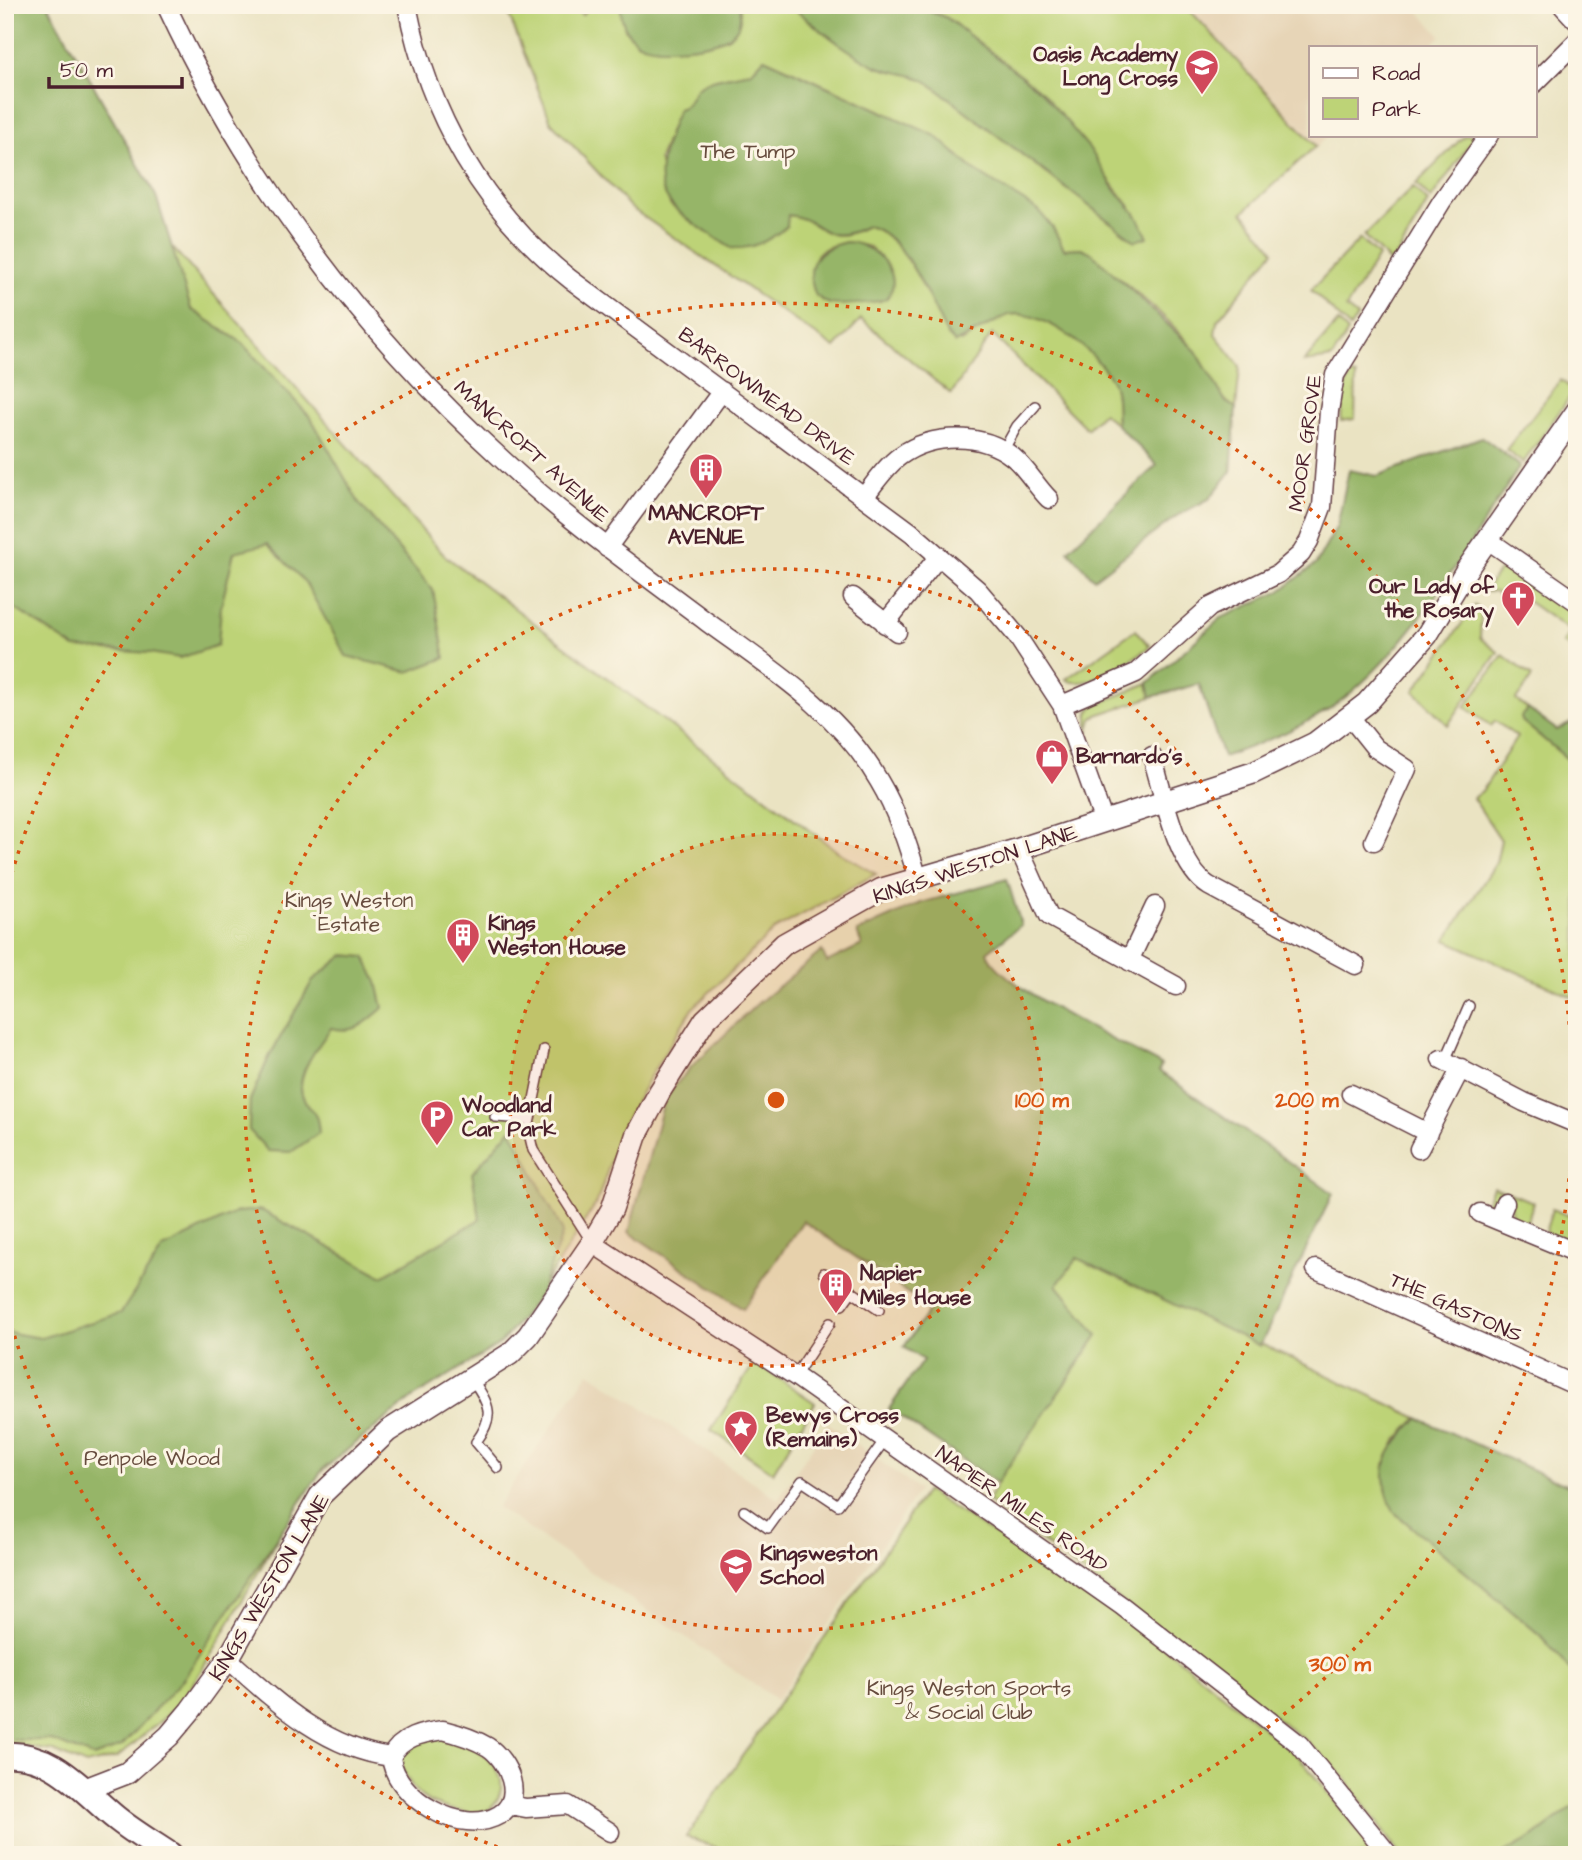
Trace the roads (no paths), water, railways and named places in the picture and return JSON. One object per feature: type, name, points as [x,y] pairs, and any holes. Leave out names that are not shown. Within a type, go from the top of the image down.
[{"type":"main road","points":[[5,1755],[16,1754],[47,1762],[118,1820],[170,1855]]},
{"type":"street","name":"MANCROFT AVENUE","points":[[166,5],[222,117],[266,188],[359,313],[421,382],[503,461],[607,548],[794,686],[839,727],[879,780],[906,839],[918,879]]},
{"type":"street","name":"BARROWMEAD DRIVE","points":[[407,5],[430,92],[443,121],[508,222],[570,279],[864,497],[939,556],[999,612],[1034,659],[1062,705],[1104,822]]},
{"type":"street","points":[[1564,5],[1577,19]]},
{"type":"street","points":[[1536,82],[1577,41]]},
{"type":"street","name":"MOOR GROVE","points":[[1062,705],[1136,673],[1210,607],[1278,574],[1301,554],[1313,533],[1322,507],[1329,411],[1335,375],[1442,201],[1488,136]]},
{"type":"street","points":[[607,548],[722,391]]},
{"type":"street","name":"KINGS WESTON LANE","points":[[83,1790],[113,1780],[146,1757],[183,1720],[228,1659],[320,1496],[388,1431],[473,1380],[510,1354],[528,1336],[612,1209],[636,1136],[705,1020],[784,944],[882,890],[1104,822],[1278,763],[1351,718],[1399,670],[1427,635],[1488,540],[1577,411]]},
{"type":"street","points":[[864,497],[898,457],[925,443],[966,439],[1003,451],[1021,466],[1049,499]]},
{"type":"street","points":[[1488,540],[1577,602]]},
{"type":"street","points":[[853,597],[891,628],[939,556]]},
{"type":"street","points":[[1351,718],[1375,748],[1407,769],[1374,841]]},
{"type":"street","points":[[1152,756],[1183,853],[1198,879],[1335,962],[1356,965]]},
{"type":"street","points":[[1019,849],[1049,916],[1176,986]]},
{"type":"street","points":[[1129,961],[1155,906]]},
{"type":"street","points":[[1419,1149],[1428,1133],[1449,1063],[1524,1102],[1577,1124]]},
{"type":"street","points":[[1351,1094],[1428,1133]]},
{"type":"street","points":[[1498,1220],[1505,1203]]},
{"type":"street","points":[[1480,1213],[1577,1253]]},
{"type":"street","name":"NAPIER MILES ROAD","points":[[592,1243],[795,1376],[1122,1606],[1299,1745],[1390,1855]]},
{"type":"street","name":"THE GASTONS","points":[[1317,1269],[1577,1386]]},
{"type":"street","points":[[228,1659],[310,1727],[371,1753],[391,1757]]},
{"type":"street","points":[[443,1730],[464,1735],[490,1749],[507,1769],[513,1793],[510,1805],[501,1814],[479,1821],[431,1810],[410,1795],[397,1780],[391,1757],[400,1744],[421,1734],[443,1730]]},
{"type":"street","points":[[510,1805],[526,1808],[568,1805],[610,1832]]},
{"type":"lane","points":[[1003,451],[1017,426],[1035,406]]},
{"type":"lane","points":[[1449,1063],[1469,1006]]},
{"type":"lane","points":[[544,1050],[528,1119],[533,1150],[592,1243]]},
{"type":"lane","points":[[495,1117],[528,1119]]},
{"type":"lane","points":[[824,1273],[879,1310]]},
{"type":"lane","points":[[842,1305],[852,1292]]},
{"type":"lane","points":[[795,1376],[830,1323]]},
{"type":"lane","points":[[473,1380],[486,1400],[489,1413],[487,1427],[476,1442],[498,1468]]},
{"type":"lane","points":[[744,1511],[768,1528],[802,1481],[838,1505],[884,1441]]},
{"type":"place","name":"Oasis Academy Long Cross","points":[[1202,96]]},
{"type":"place","name":"MANCROFT AVENUE","points":[[706,500]]},
{"type":"place","name":"Our Lady of the Rosary","points":[[1518,628]]},
{"type":"place","name":"Barnardo's","points":[[1052,786]]},
{"type":"place","name":"Kings Weston House","points":[[463,965]]},
{"type":"place","name":"Woodland Car Park","points":[[437,1147]]},
{"type":"place","name":"Napier Miles House","points":[[836,1315]]},
{"type":"place","name":"Bewys Cross (Remains)","points":[[741,1457]]},
{"type":"place","name":"Kingsweston School","points":[[736,1595]]},
{"type":"park label","name":"The Tump","points":[[748,151]]},
{"type":"park label","name":"Kings Weston Estate","points":[[349,912]]},
{"type":"park label","name":"Penpole Wood","points":[[152,1458]]},
{"type":"park label","name":"Kings Weston Sports & Social Club","points":[[969,1700]]}]
